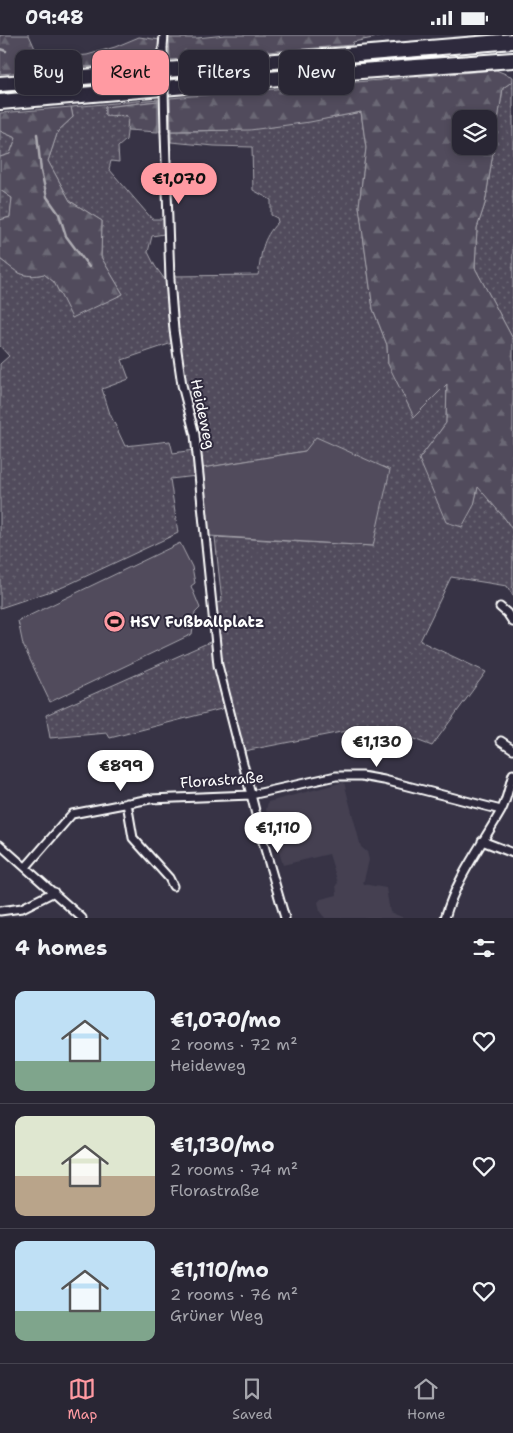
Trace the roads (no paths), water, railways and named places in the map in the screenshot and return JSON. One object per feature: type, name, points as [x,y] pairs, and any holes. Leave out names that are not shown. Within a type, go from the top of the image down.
[{"type":"highway","points":[[0,85],[513,41]]},
{"type":"highway","points":[[0,102],[513,60]]},
{"type":"street","name":"Heideweg","points":[[164,35],[170,280],[177,361],[195,435],[218,665],[285,918]]},
{"type":"street","points":[[500,607],[513,622]]},
{"type":"street","points":[[501,741],[513,749]]},
{"type":"street","points":[[444,918],[454,894],[501,810],[513,774]]},
{"type":"street","name":"Florastraße","points":[[26,867],[72,814],[150,799],[251,795],[347,775],[384,780],[501,810]]},
{"type":"street","points":[[127,803],[133,838],[169,877],[173,886]]},
{"type":"street","points":[[482,841],[513,853]]},
{"type":"street","points":[[0,845],[82,918]]},
{"type":"street","points":[[0,911],[22,908],[54,892]]},
{"type":"waterway","points":[[0,49],[6,51]]},
{"type":"waterway","points":[[37,134],[41,171],[47,197],[59,214],[66,236],[89,267]]},
{"type":"place","name":"HSV Fußballplatz","points":[[114,622]]}]
